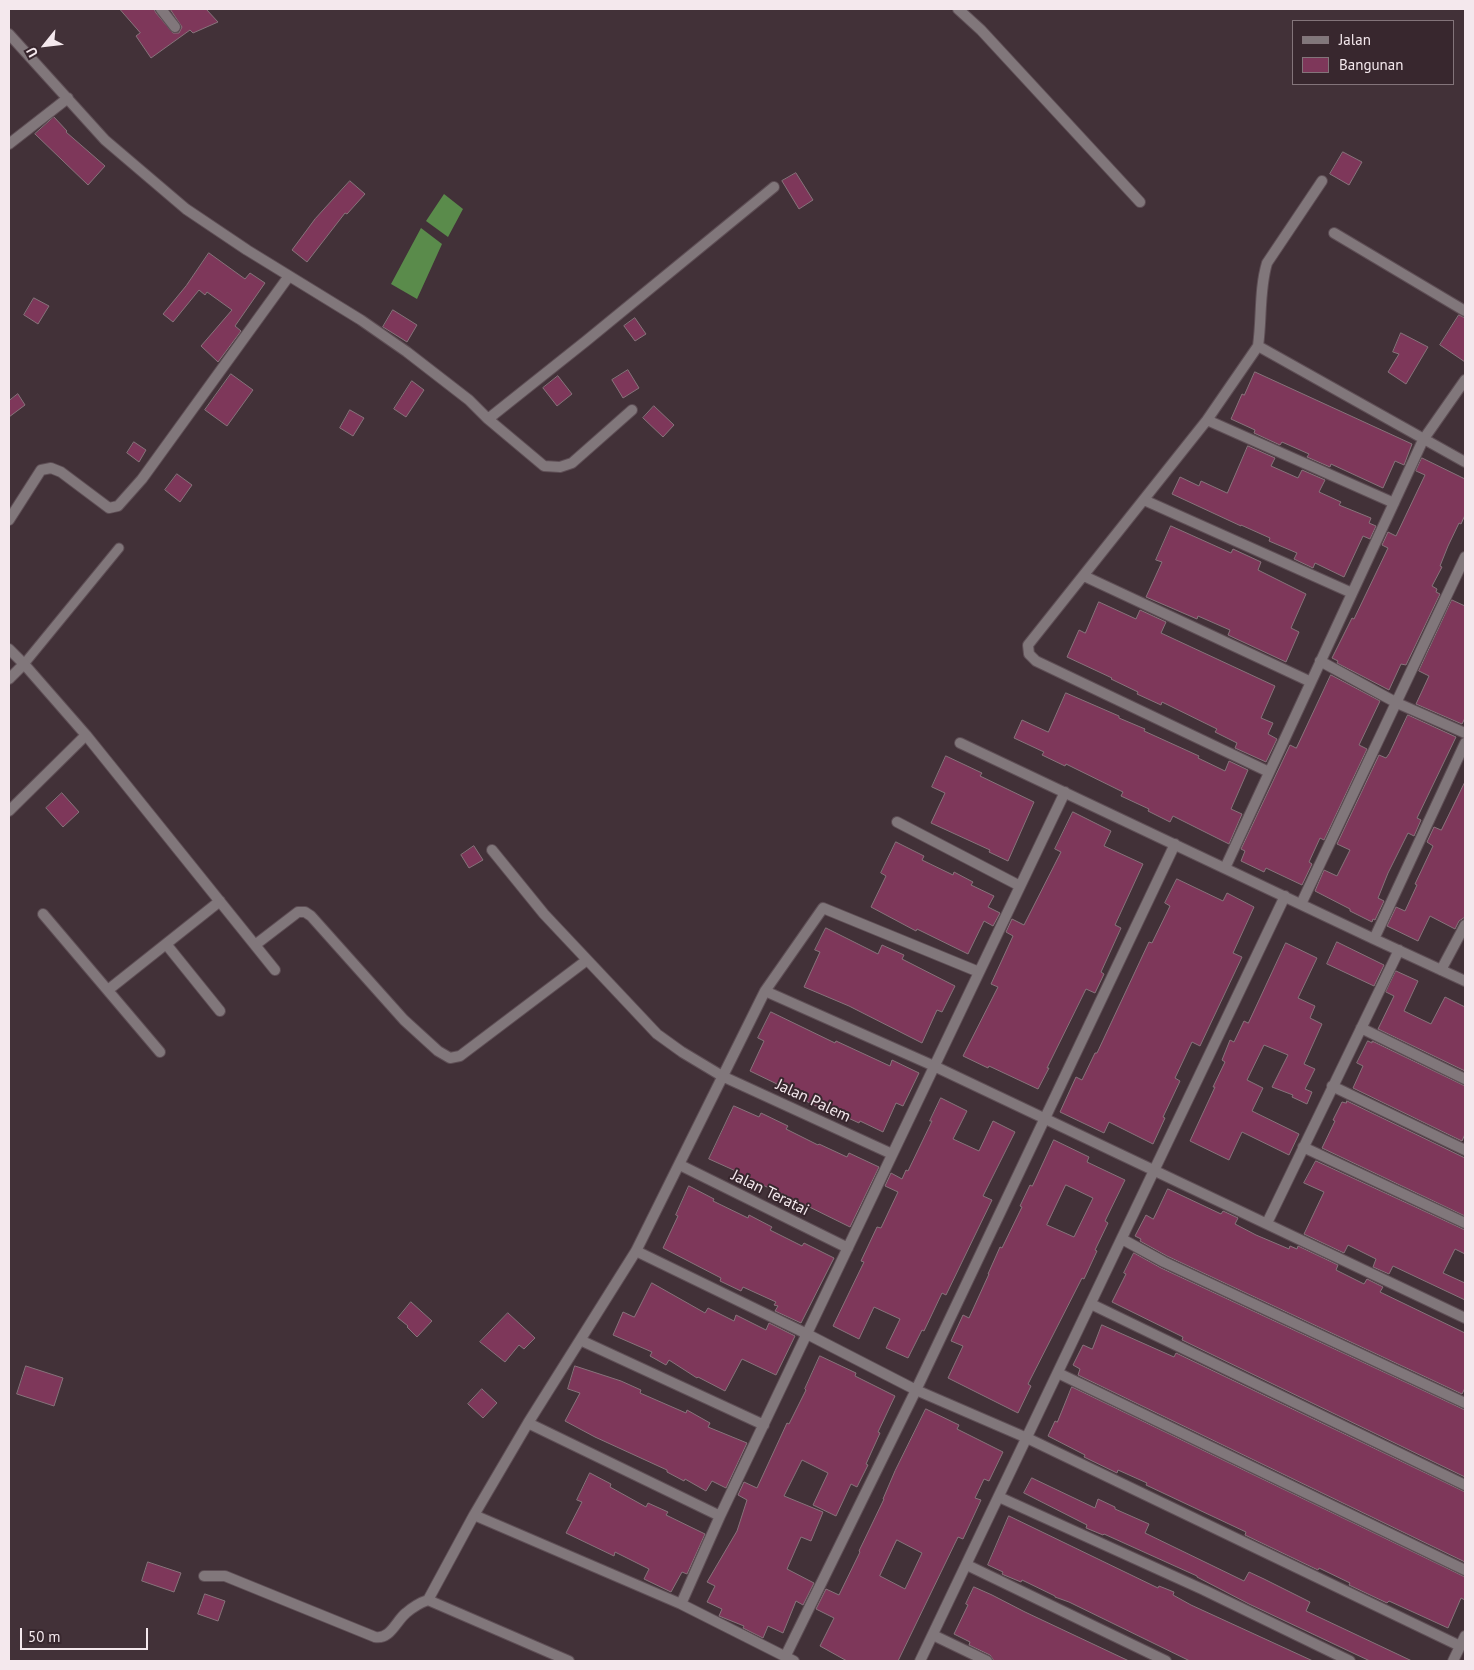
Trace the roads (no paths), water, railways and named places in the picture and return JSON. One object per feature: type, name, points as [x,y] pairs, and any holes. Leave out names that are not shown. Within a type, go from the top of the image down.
[{"type":"street","points":[[161,9],[175,27]]},
{"type":"street","points":[[958,9],[981,30],[1140,202]]},
{"type":"street","points":[[9,34],[105,140],[186,209],[407,352],[468,400],[544,466],[560,467],[572,463],[632,410]]},
{"type":"street","points":[[9,144],[68,98]]},
{"type":"street","points":[[1269,772],[1036,661],[1029,654],[1028,645],[1207,420],[1258,346],[1261,323],[1260,302],[1267,263],[1322,181]]},
{"type":"street","points":[[488,419],[774,188]]},
{"type":"street","points":[[1334,232],[1465,311]]},
{"type":"street","points":[[9,520],[42,470],[51,468],[61,472],[109,508],[118,506],[148,472],[289,276]]},
{"type":"street","points":[[1258,346],[1465,462]]},
{"type":"street","points":[[1225,868],[1423,440],[1465,380]]},
{"type":"street","points":[[1207,420],[1394,503]]},
{"type":"street","points":[[1144,500],[1352,593]]},
{"type":"street","points":[[1301,904],[1465,557]]},
{"type":"street","points":[[1084,576],[1294,676],[1311,682]]},
{"type":"street","points":[[9,649],[86,734],[275,970]]},
{"type":"street","points":[[1320,661],[1397,702],[1465,733]]},
{"type":"street","points":[[9,679],[24,664]]},
{"type":"street","points":[[9,811],[86,734]]},
{"type":"street","points":[[960,743],[1465,981]]},
{"type":"street","points":[[1374,939],[1465,743]]},
{"type":"street","points":[[681,1604],[720,1516],[1065,792]]},
{"type":"street","points":[[897,822],[1020,886]]},
{"type":"street","points":[[474,1515],[681,1604],[789,1659],[1175,844]]},
{"type":"street","name":"Jalan Palem","points":[[492,850],[544,914],[656,1034],[722,1076],[892,1154]]},
{"type":"street","points":[[920,1661],[1285,896]]},
{"type":"street","points":[[108,990],[220,901]]},
{"type":"street","points":[[428,1600],[474,1515],[528,1423],[636,1251],[764,991],[823,908],[979,972]]},
{"type":"street","points":[[255,946],[298,912],[305,912],[311,916],[404,1020],[438,1052],[450,1058],[460,1056],[587,960]]},
{"type":"street","points":[[43,914],[160,1052]]},
{"type":"street","points":[[1441,970],[1465,925]]},
{"type":"street","points":[[166,944],[220,1011]]},
{"type":"street","points":[[1267,1223],[1399,950]]},
{"type":"street","points":[[764,991],[934,1066],[1155,1169],[1465,1318]]},
{"type":"street","points":[[1362,1028],[1465,1078]]},
{"type":"street","points":[[1332,1086],[1465,1150]]},
{"type":"street","points":[[1303,1147],[1465,1223]]},
{"type":"street","name":"Jalan Teratai","points":[[680,1164],[848,1248]]},
{"type":"street","points":[[1122,1239],[1164,1262],[1465,1403]]},
{"type":"street","points":[[636,1251],[807,1334],[916,1390],[1027,1438],[1460,1646]]},
{"type":"street","points":[[1091,1304],[1465,1485]]},
{"type":"street","points":[[580,1340],[764,1425]]},
{"type":"street","points":[[1058,1373],[1465,1570]]},
{"type":"street","points":[[528,1423],[720,1516]]},
{"type":"street","points":[[998,1497],[1204,1590],[1350,1661]]},
{"type":"street","points":[[966,1565],[1166,1661]]},
{"type":"street","points":[[204,1576],[225,1576],[380,1638],[388,1633],[405,1613],[416,1604],[428,1600],[569,1661]]},
{"type":"street","points":[[932,1635],[986,1661]]},
{"type":"street","points":[[1453,1661],[1465,1636]]},
{"type":"lane","points":[[24,664],[119,548]]}]
